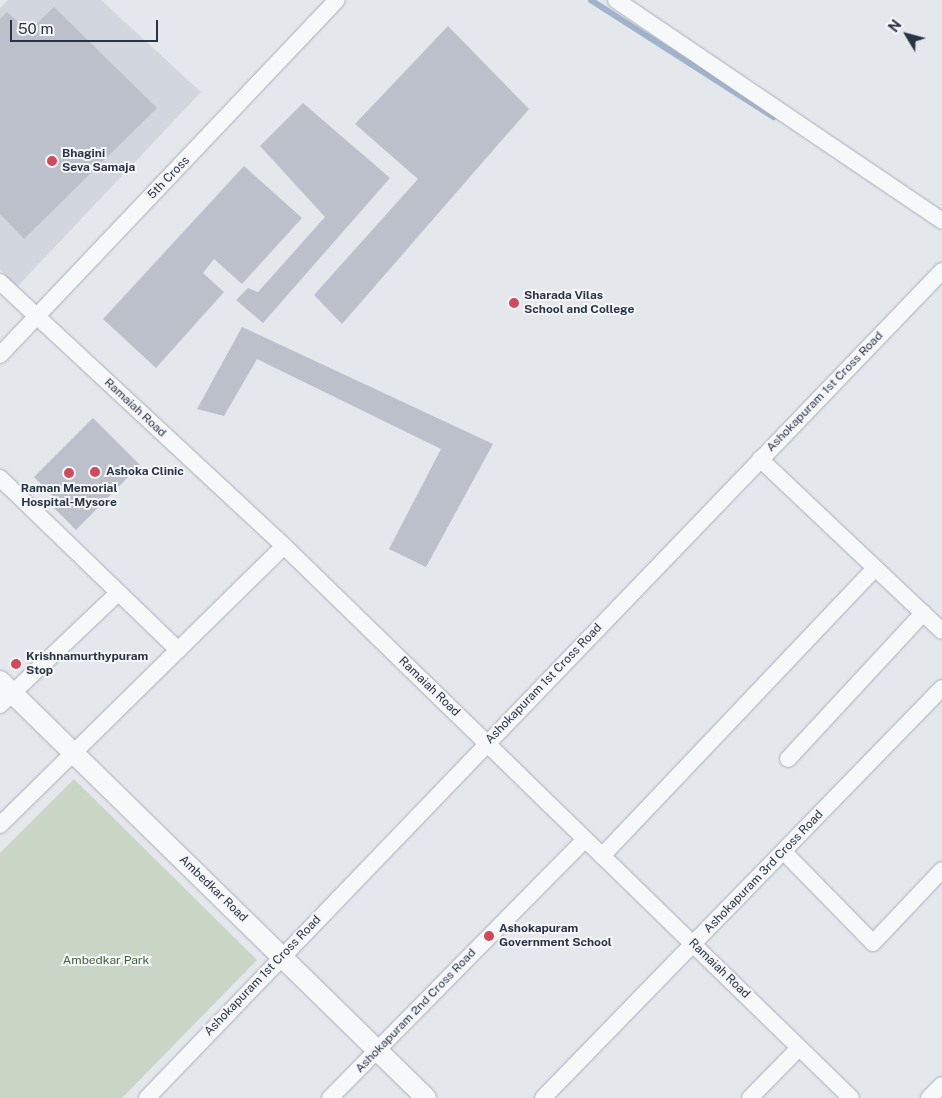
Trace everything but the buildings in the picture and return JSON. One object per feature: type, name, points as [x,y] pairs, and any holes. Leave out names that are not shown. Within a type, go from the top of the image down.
[{"type":"street","name":"5th Cross","points":[[0,355],[337,0]]},
{"type":"street","points":[[616,0],[942,220]]},
{"type":"street","name":"Ashokapuram 1st Cross Road","points":[[147,1098],[942,271]]},
{"type":"street","name":"Ramaiah Road","points":[[0,282],[284,546],[800,1048],[846,1096]]},
{"type":"street","points":[[760,459],[942,631]]},
{"type":"street","points":[[0,478],[178,650]]},
{"type":"street","points":[[0,825],[284,546]]},
{"type":"street","points":[[602,856],[875,568]]},
{"type":"street","points":[[4,693],[118,593]]},
{"type":"street","points":[[788,760],[923,613]]},
{"type":"street","name":"Ashokapuram 3rd Cross Road","points":[[543,1098],[942,688]]},
{"type":"street","name":"Ambedkar Road","points":[[4,693],[74,753],[426,1098]]},
{"type":"street","name":"Ashokapuram 2nd Cross Road","points":[[330,1098],[585,839]]},
{"type":"street","points":[[784,852],[873,943],[942,870]]},
{"type":"street","points":[[750,1098],[800,1048]]},
{"type":"street","points":[[929,1098],[942,1085]]},
{"type":"shaded area","name":"Bhagini Seva Samaja","points":[[8,0],[101,0],[201,92],[17,287],[0,270],[0,8]]},
{"type":"green space","name":"Ambedkar Park","points":[[74,779],[257,960],[122,1098],[0,1098],[0,853]]},
{"type":"waterway","points":[[591,0],[774,117]]},
{"type":"place","name":"Bhagini Seva Samaja","points":[[52,161]]},
{"type":"place","name":"Sharada Vilas School and College","points":[[514,303]]},
{"type":"place","name":"Ashoka Clinic","points":[[95,472]]},
{"type":"place","name":"Raman Memorial Hospital-Mysore","points":[[69,473]]},
{"type":"place","name":"Krishnamurthypuram Stop","points":[[16,664]]},
{"type":"place","name":"Ashokapuram Government School","points":[[489,936]]}]
